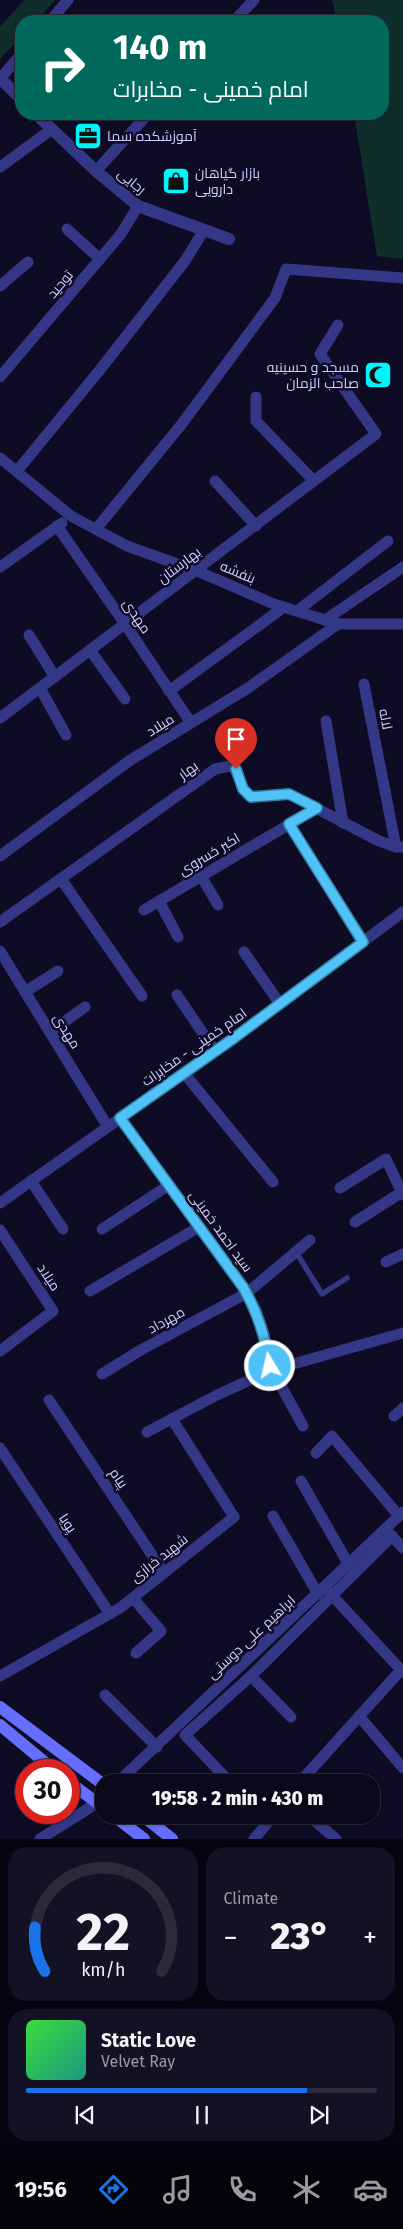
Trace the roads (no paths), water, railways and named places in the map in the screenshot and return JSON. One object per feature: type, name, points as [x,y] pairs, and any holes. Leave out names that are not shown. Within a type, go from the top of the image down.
[{"type":"main road","points":[[0,1707],[95,1778]]},
{"type":"main road","points":[[0,1725],[41,1759]]},
{"type":"main road","points":[[80,1791],[95,1802]]},
{"type":"main road","points":[[125,1824],[144,1839]]},
{"type":"main road","points":[[153,1824],[172,1839]]},
{"type":"street","points":[[55,15],[68,0]]},
{"type":"street","points":[[240,15],[254,0]]},
{"type":"street","points":[[15,61],[0,78],[15,93]]},
{"type":"street","name":"رجایی","points":[[42,120],[96,171],[138,206],[229,239]]},
{"type":"street","points":[[96,171],[143,120]]},
{"type":"street","points":[[0,167],[52,129]]},
{"type":"street","name":"توحید","points":[[0,378],[121,234],[138,206]]},
{"type":"street","points":[[67,229],[100,260]]},
{"type":"street","points":[[16,471],[99,371],[185,261],[204,230]]},
{"type":"street","points":[[0,286],[28,262]]},
{"type":"street","points":[[96,529],[181,426],[275,298],[286,269],[403,278]]},
{"type":"street","name":"بهارستان","points":[[0,718],[376,434],[320,354],[338,326]]},
{"type":"street","points":[[256,397],[256,421],[314,481]]},
{"type":"street","name":"بنفشه","points":[[0,458],[71,516],[127,546],[197,570],[284,607],[338,624],[403,624]]},
{"type":"street","points":[[214,481],[256,526]]},
{"type":"street","points":[[0,567],[71,516]]},
{"type":"street","name":"مهدی","points":[[57,526],[126,624],[191,723]]},
{"type":"street","points":[[297,611],[388,541]]},
{"type":"street","points":[[325,620],[403,567]]},
{"type":"street","points":[[169,690],[284,607]]},
{"type":"street","name":"میلاد","points":[[0,856],[129,761],[248,688],[338,624]]},
{"type":"street","points":[[28,635],[55,677]]},
{"type":"street","points":[[90,650],[125,699]]},
{"type":"street","name":"لاله","points":[[364,684],[399,847]]},
{"type":"street","points":[[40,688],[66,735]]},
{"type":"street","points":[[326,721],[342,823]]},
{"type":"street","name":"بهار","points":[[0,922],[215,769],[230,766],[236,769],[243,789],[251,797],[289,794],[342,823],[399,847]]},
{"type":"street","name":"اکبر خسروی","points":[[144,910],[317,808]]},
{"type":"street","points":[[289,824],[363,942]]},
{"type":"street","points":[[202,876],[218,905]]},
{"type":"street","points":[[61,879],[142,996]]},
{"type":"street","points":[[159,901],[178,937]]},
{"type":"street","name":"امام خمینی - مخابرات","points":[[0,1203],[215,1051],[403,912]]},
{"type":"street","name":"مهدی","points":[[0,951],[108,1127]]},
{"type":"street","points":[[244,952],[280,1004]]},
{"type":"street","points":[[25,992],[58,971]]},
{"type":"street","points":[[177,995],[215,1051]]},
{"type":"street","points":[[50,1032],[85,1006]]},
{"type":"street","points":[[184,1073],[273,1182]]},
{"type":"street","name":"سید احمد خمینی","points":[[120,1118],[246,1293],[256,1310],[264,1334],[272,1370],[303,1426]]},
{"type":"street","points":[[340,1188],[386,1158],[402,1194],[355,1222]]},
{"type":"street","points":[[31,1181],[63,1229]]},
{"type":"street","points":[[102,1229],[169,1186]]},
{"type":"street","points":[[90,1292],[199,1226]]},
{"type":"street","name":"میلاد","points":[[0,1230],[53,1311],[0,1351]]},
{"type":"street","name":"مهرداد","points":[[102,1374],[246,1293],[310,1240]]},
{"type":"street","points":[[386,1262],[403,1254]]},
{"type":"street","points":[[147,1432],[272,1370],[403,1333]]},
{"type":"street","name":"پیام","points":[[49,1400],[164,1572]]},
{"type":"street","points":[[394,1416],[403,1408]]},
{"type":"street","name":"شهید خرازی","points":[[0,1676],[110,1614],[234,1518],[172,1419]]},
{"type":"street","points":[[316,1453],[332,1436],[401,1514]]},
{"type":"street","name":"پویا","points":[[0,1448],[110,1614]]},
{"type":"street","points":[[301,1481],[349,1565]]},
{"type":"street","name":"ابراهیم علی دوستی","points":[[127,1774],[325,1592],[349,1565],[389,1533],[401,1514]]},
{"type":"street","points":[[273,1516],[325,1592],[402,1671],[307,1774]]},
{"type":"street","points":[[222,1774],[185,1736],[251,1676],[325,1592],[389,1533],[403,1548]]},
{"type":"street","points":[[133,1598],[160,1631],[136,1653]]},
{"type":"street","points":[[251,1676],[291,1717]]},
{"type":"street","points":[[104,1695],[157,1747]]},
{"type":"street","points":[[359,1716],[403,1768]]},
{"type":"street","points":[[40,1839],[95,1809]]},
{"type":"street","points":[[254,1839],[266,1824]]},
{"type":"street","points":[[318,1824],[336,1839]]},
{"type":"lane","points":[[296,1252],[322,1294],[348,1278]]},
{"type":"place","name":"آموزشکده سما","points":[[88,136]]},
{"type":"place","name":"بازار گیاهان دارویی","points":[[176,181]]},
{"type":"place","name":"مسجد و حسینیه صاحب الزمان","points":[[378,375]]}]
